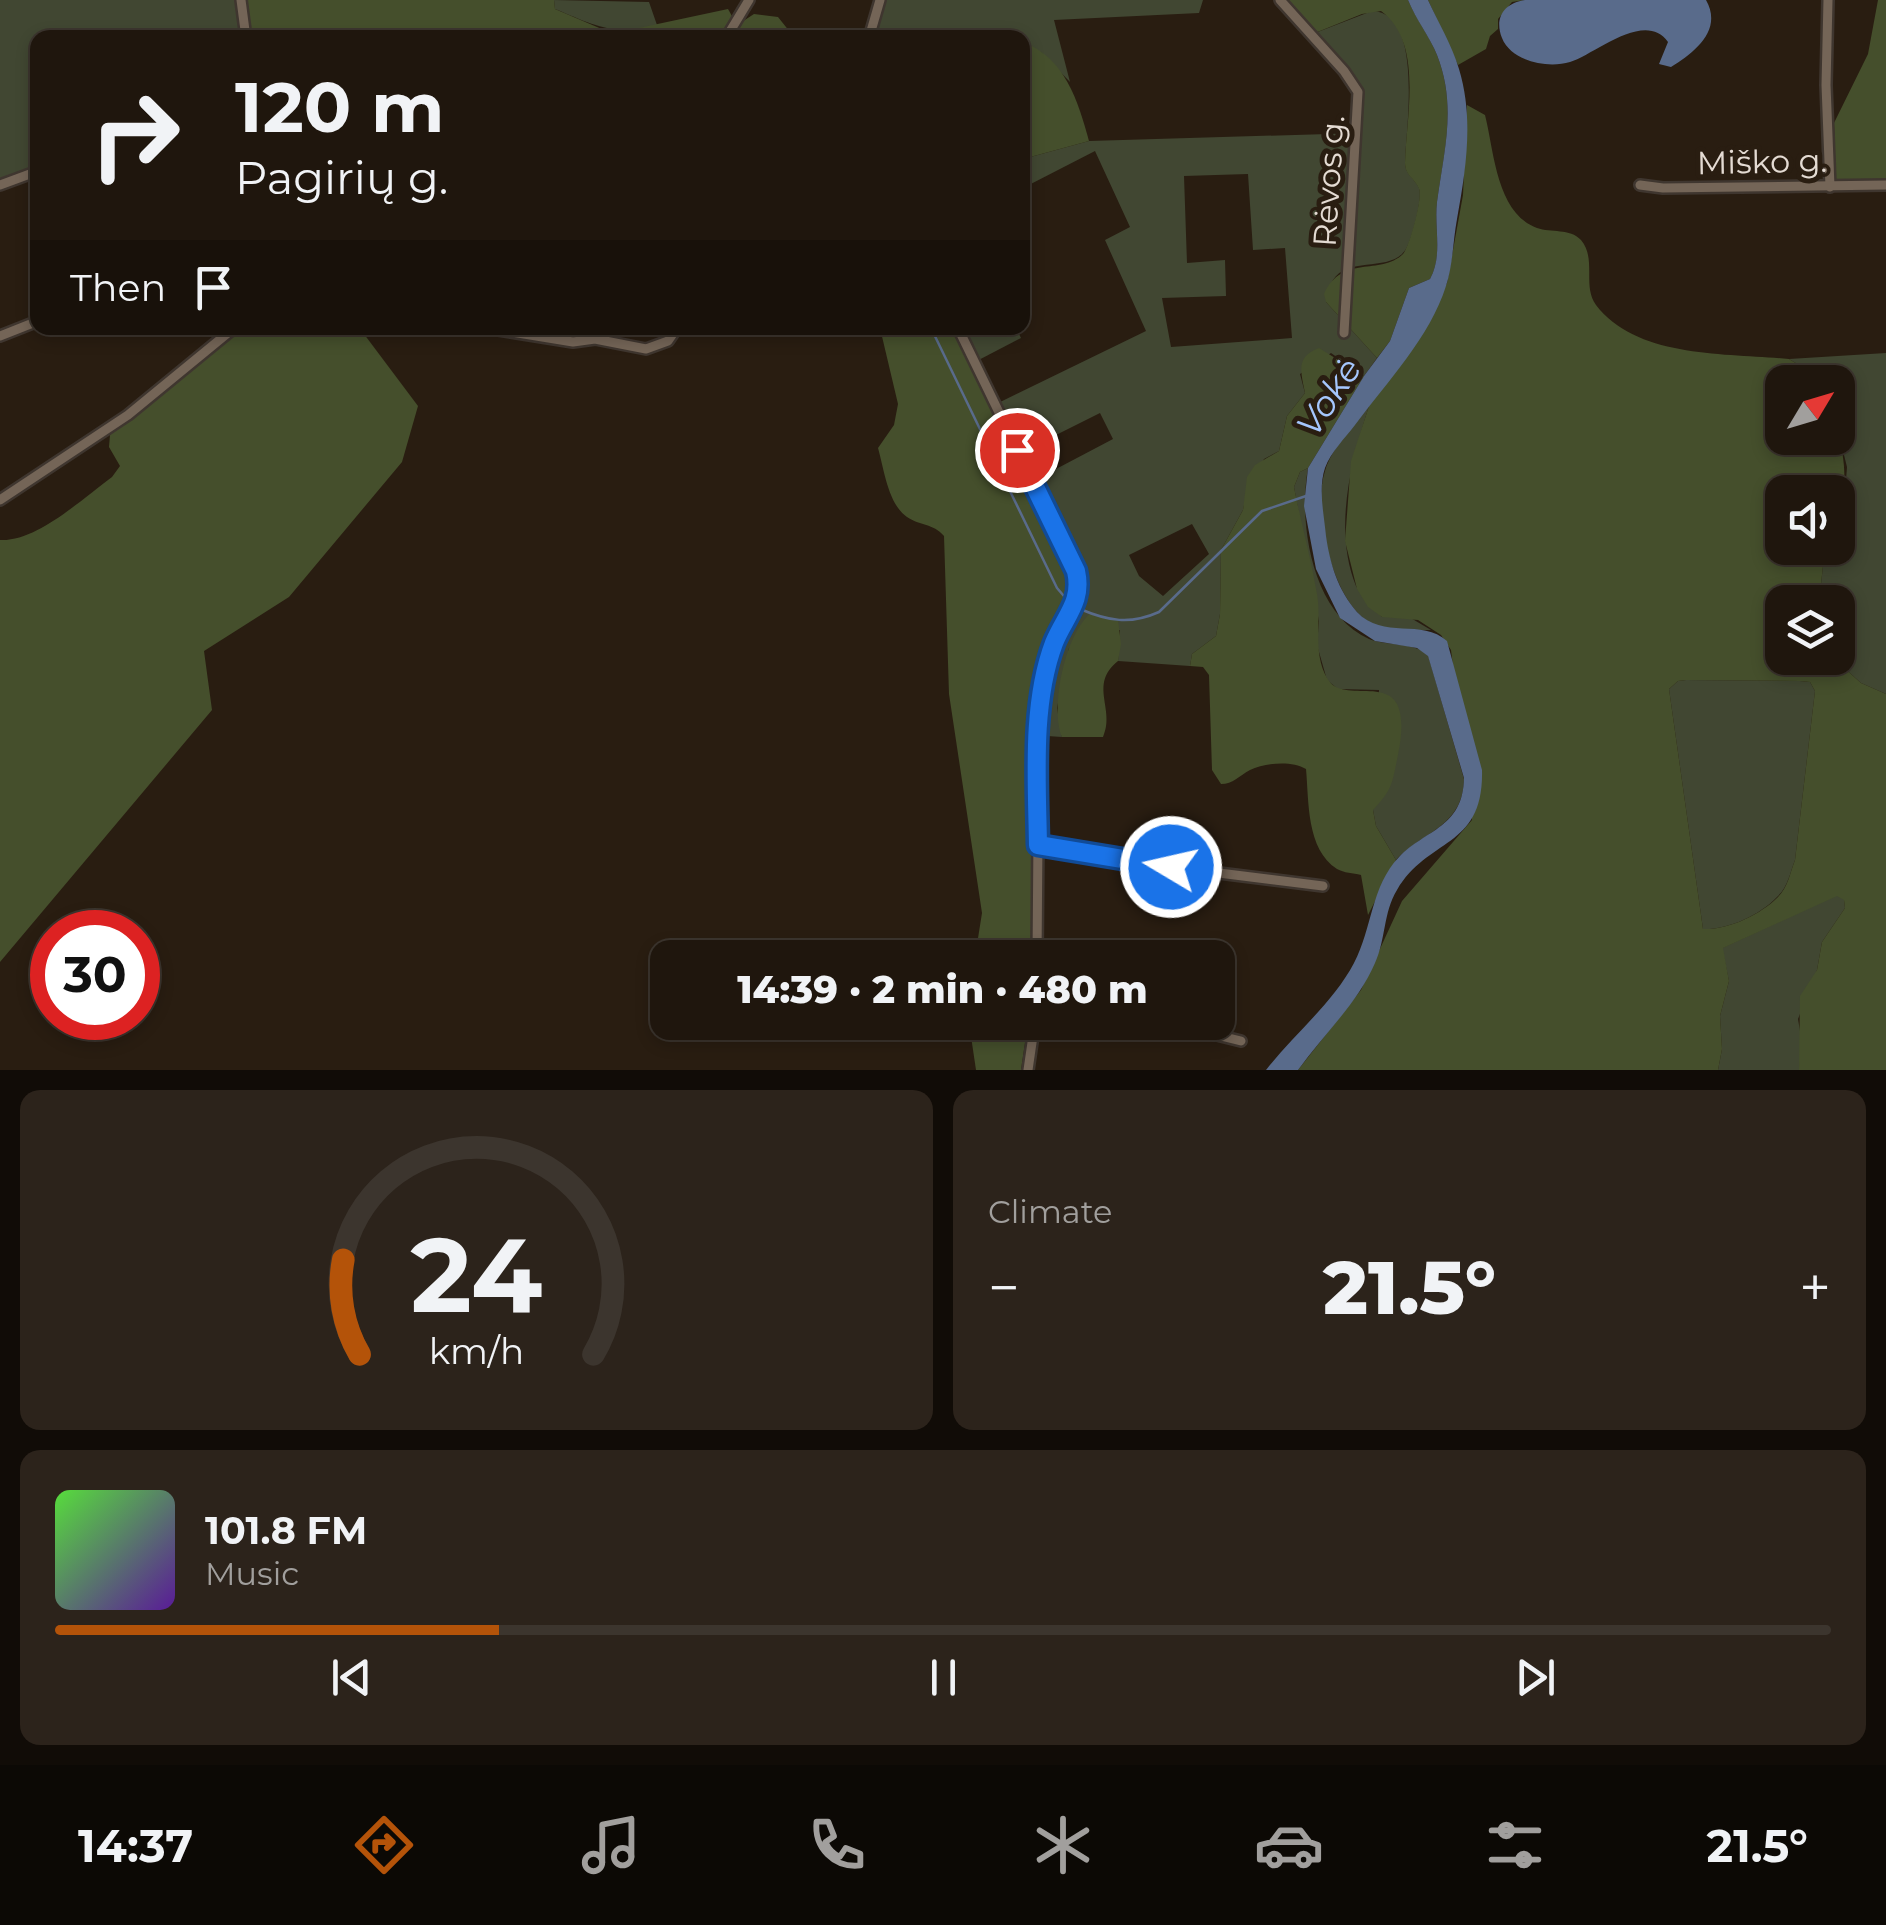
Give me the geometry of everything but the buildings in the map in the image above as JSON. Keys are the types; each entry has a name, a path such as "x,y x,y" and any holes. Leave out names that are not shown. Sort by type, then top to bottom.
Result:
{"street":[{"path":"241,0 245,30"},
{"path":"731,30 749,0"},
{"path":"871,30 880,0"},
{"name":"Rėvos g.","path":"1280,0 1358,92 1344,333"},
{"path":"1828,0 1830,187"},
{"path":"0,185 30,174"},
{"name":"Miško g.","path":"1640,184 1663,188 1886,185"},
{"path":"0,336 30,325"},
{"path":"0,500 128,415 225,335"},
{"path":"530,335 646,349 668,342 673,335"},
{"path":"961,335 1079,584 1078,596 1054,644 1039,716 1037,940"},
{"path":"1038,845 1167,867 1323,886"},
{"path":"1235,1039 1241,1040"},
{"path":"1028,1070 1032,1040"}],"green space":[{"path":"0,0 239,0 243,30 30,30 30,171 0,182"},
{"path":"245,0 554,0 555,9 604,30 249,30"},
{"path":"554,0 649,2 657,25 628,30 604,28 555,9"},
{"path":"886,0 1203,0 1199,13 1054,20 1070,82 1030,46 1030,30 877,30"},
{"path":"1284,0 1408,0 1443,74 1448,110 1434,270 1430,279 1409,288 1390,341 1377,358 1326,302 1324,294 1341,274 1383,264 1403,254 1412,233 1420,194 1405,167 1410,81 1403,41 1381,11 1362,14 1315,33"},
{"path":"1428,0 1525,0 1512,2 1498,19 1498,29 1490,36 1486,49 1458,65"},
{"path":"1878,0 1886,0 1886,180 1836,184 1834,123 1868,54"},
{"path":"728,9 737,25 754,14 778,17 788,30 629,30"},
{"path":"1372,11 1388,16 1399,30 1406,51 1409,100 1405,166 1420,193 1418,208 1412,235 1401,255 1340,273 1332,282 1326,302 1377,358 1364,376 1331,353 1300,374 1305,393 1287,416 1279,451 1264,459 1221,550 1216,636 1192,654 1190,666 1118,661 1120,630 1069,648 1057,708 1062,737 1032,735 1043,656 1067,590 1066,566 990,407 1146,331 1105,240 1130,227 1095,151 1030,184 1030,157 1089,141 1361,133 1361,98 1347,67 1315,33","holes":["1248,174 1253,250 1285,248 1292,338 1171,347 1162,298 1226,296 1225,260 1187,263 1184,176","1100,413 1113,439 1037,479 1024,451","1192,524 1209,554 1163,596 1139,576 1129,555"]},
{"path":"1030,46 1049,59 1068,82 1089,141 1030,157"},
{"path":"1467,105 1485,115 1499,179 1513,209 1537,228 1566,232 1581,240 1588,256 1592,298 1614,323 1635,335 1685,350 1789,359 1799,365 1765,365 1765,455 1842,455 1844,475 1765,475 1765,565 1823,565 1821,585 1765,585 1765,675 1852,675 1886,694 1886,1070 1799,1070 1800,996 1817,970 1822,942 1845,908 1844,900 1837,896 1723,948 1729,981 1720,1016 1722,1049 1718,1070 1298,1070 1361,990 1402,901 1472,820 1451,650 1441,635 1418,620 1382,617 1368,607 1357,589 1345,541 1351,461 1369,406 1427,326 1447,283 1463,195","holes":["1686,680 1810,682 1815,691 1795,860 1788,880 1778,897 1753,915 1723,927 1703,929 1669,689"]},
{"path":"231,335 365,335 418,406 402,462 289,597 204,651 212,710 44,910 30,910 30,926 0,962 0,540 14,539 44,526 112,477 120,466 109,447 110,435"},
{"path":"882,335 962,335 962,347 1065,566 1064,604 1046,647 1035,697 1030,771 1031,940 978,940 982,913 949,694 944,536 907,517 895,504 878,448 894,425 898,404"},
{"path":"962,335 1021,338 971,364 962,347"},
{"path":"1319,348 1364,376 1294,487 1317,594 1322,668 1336,687 1389,696 1398,706 1401,724 1391,785 1373,810 1376,826 1396,860 1368,915 1361,875 1337,869 1314,837 1306,769 1293,764 1270,764 1221,784 1212,770 1209,675 1203,667 1190,666 1192,654 1216,636 1221,550 1243,510 1247,477 1255,465 1279,451 1287,416 1305,393 1303,361"},
{"path":"1886,353 1886,694 1852,675 1855,585 1821,585 1823,565 1855,565 1855,475 1846,475 1844,455 1855,455 1855,365 1799,365 1789,359"},
{"path":"1369,406 1347,496 1349,564 1358,590 1382,617 1409,617 1431,630 1392,629 1369,622 1345,595 1328,553 1321,508 1325,471 1338,445"},
{"path":"1308,468 1308,540 1322,588 1350,627 1369,639 1415,648 1428,655 1464,779 1457,808 1449,818 1396,860 1376,826 1373,810 1379,690 1338,689 1327,680 1317,645 1319,621 1294,487 1300,472"},
{"path":"1091,613 1118,620 1118,661 1109,670 1103,688 1106,727 1103,737 1062,737 1058,708 1062,672 1074,637"},
{"path":"1686,680 1800,681 1810,682 1815,691 1795,860 1788,880 1781,893 1762,910 1713,929 1703,929 1669,689"},
{"path":"1837,895 1844,899 1845,908 1822,942 1817,970 1798,1019 1802,1043 1799,1070 1718,1070 1722,1049 1720,1016 1729,981 1722,948"},
{"path":"972,1040 1025,1040 1021,1070 976,1070"}],"water":[{"path":"1408,0 1428,0 1453,51 1464,87 1467,144 1450,270 1439,305 1419,341 1328,462 1322,502 1333,567 1357,612 1379,625 1426,631 1447,641 1482,770 1480,796 1464,829 1424,860 1397,890 1375,963 1340,1018 1298,1070 1266,1070 1345,978 1360,950 1377,894 1390,868 1450,818 1462,795 1464,778 1428,656 1417,648 1375,641 1340,618 1316,569 1304,506 1308,468 1390,341 1409,288 1430,279 1434,270 1448,110 1437,55"},
{"path":"1525,0 1706,0 1711,21 1704,39 1671,67 1659,64 1668,42 1658,33 1646,30 1619,37 1570,62 1541,64 1513,52 1500,31 1500,18 1506,8"}],"waterway":[{"path":"934,335 1057,588 1069,602"},
{"path":"1080,609 1119,620 1159,612 1262,511 1306,496"}],"route":[{"path":"1017,450 1079,584 1073,608 1054,644 1039,716 1038,845 1171,867"}],"water label":[{"name":"Vokė","path":"1329,397"}]}
